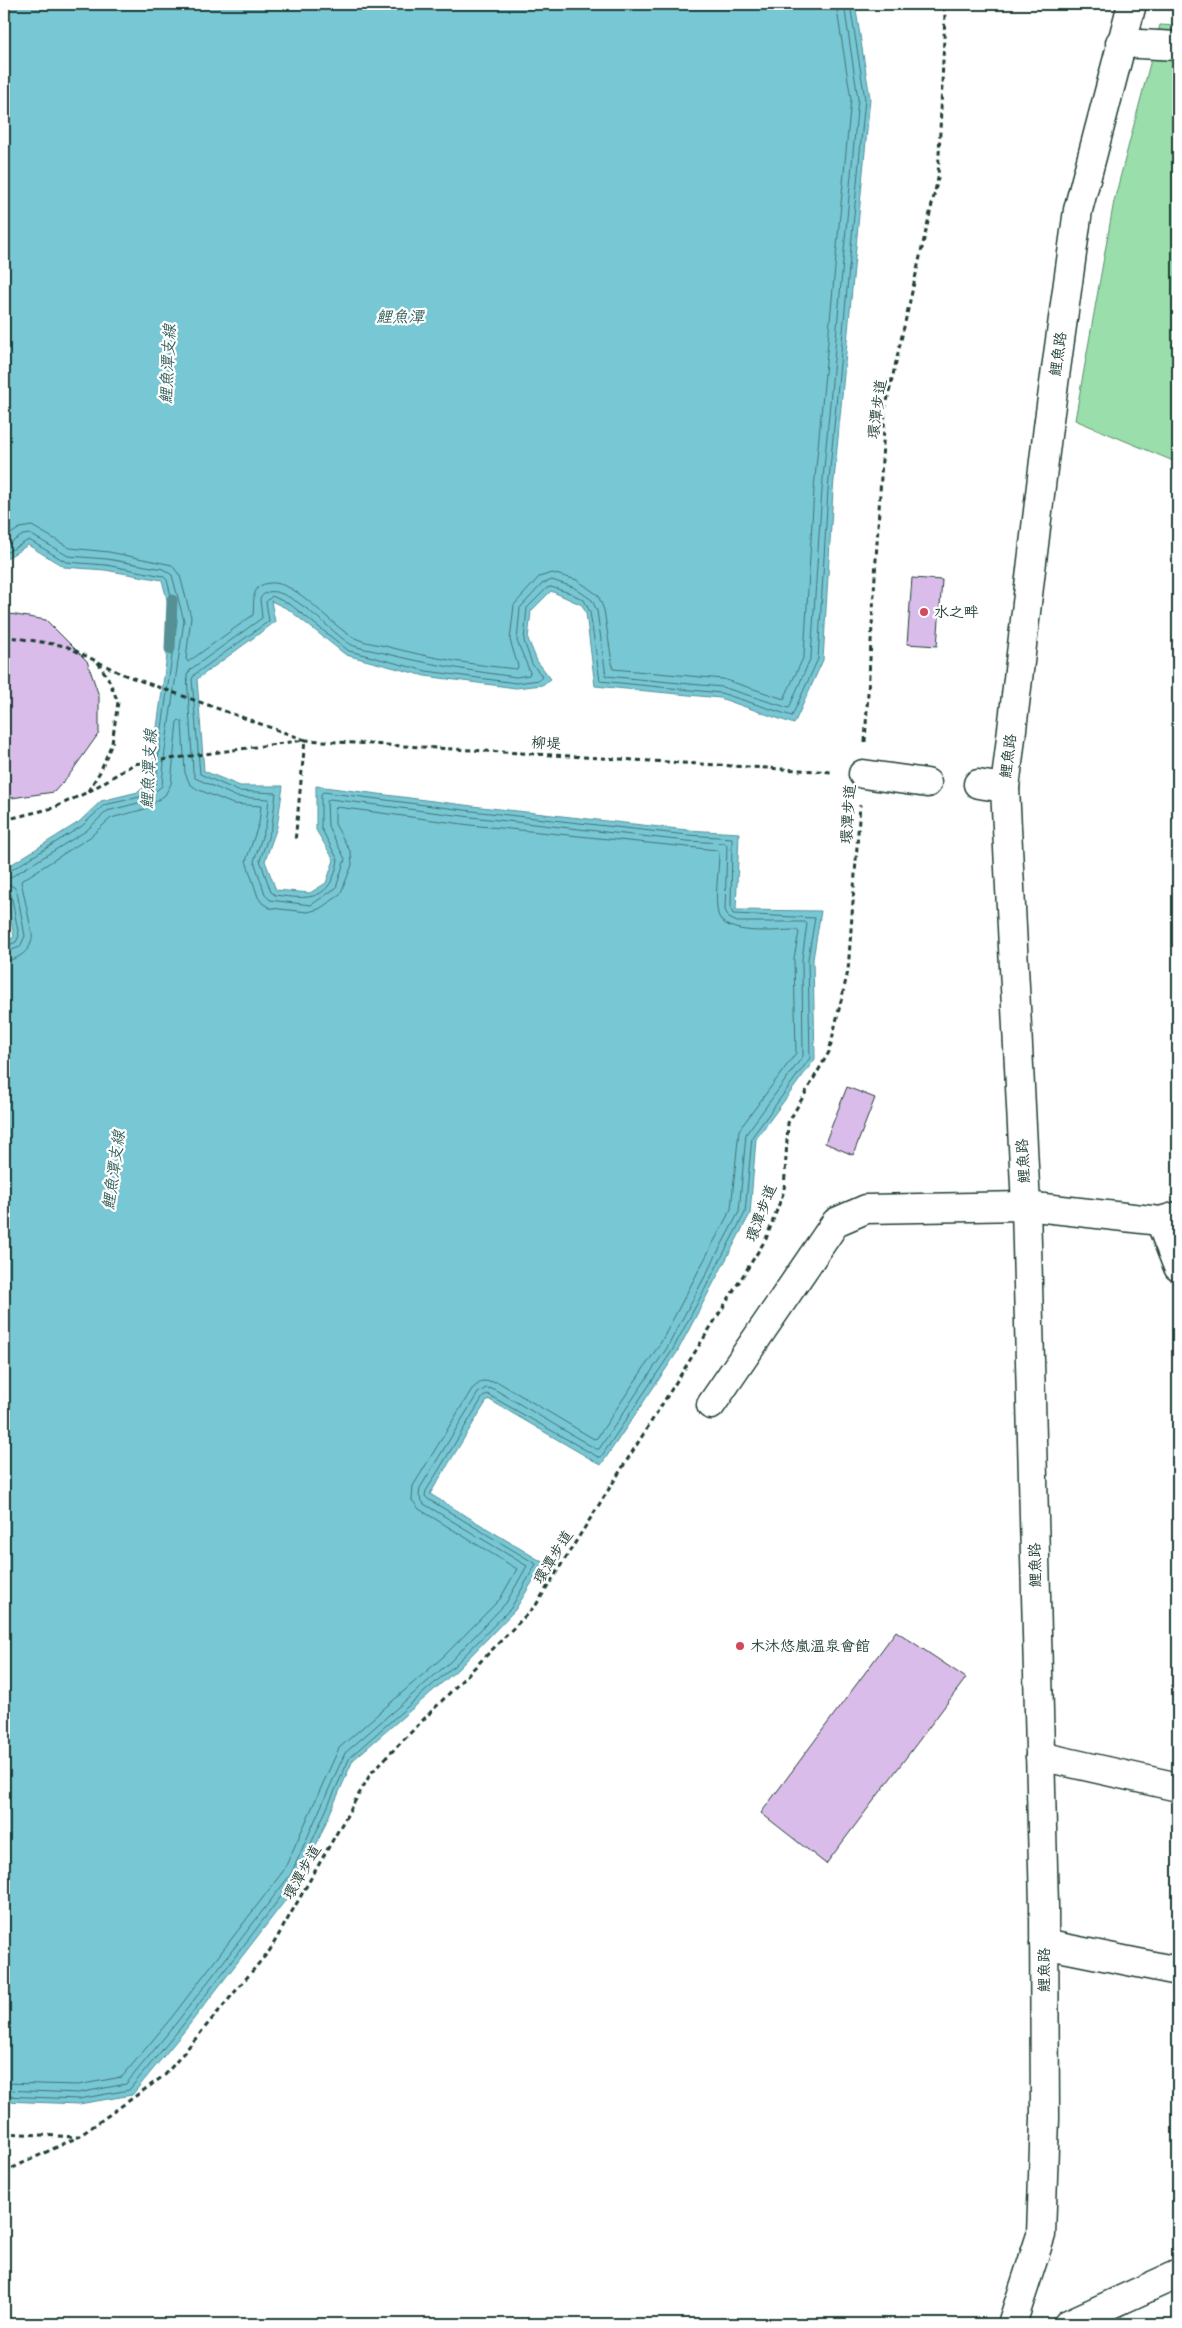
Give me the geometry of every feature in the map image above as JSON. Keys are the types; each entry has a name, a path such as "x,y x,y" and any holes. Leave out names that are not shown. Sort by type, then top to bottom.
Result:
{"street":[{"name":"鯉魚路","path":"1020,2323 1041,2235 1044,2118 1044,1944 1026,1206 1005,788 1047,437 1078,210 1120,43 1132,4"},
{"path":"1120,43 1178,46"},
{"path":"863,774 927,783"},
{"path":"978,784 1005,788"},
{"path":"711,1404 836,1222 866,1209 1026,1206 1169,1219 1178,1267"},
{"path":"1040,1756 1178,1787"},
{"path":"1044,1944 1178,1971"},
{"path":"1068,2324 1178,2274"}],"path":[{"name":"環潭步道","path":"4,2172 78,2137 165,2075 270,1950 371,1773 536,1605 766,1239 784,1191 788,1123 829,1052 848,971 863,774 885,410 938,178 945,14 943,4"},
{"path":"4,636 66,646 122,674 305,740 295,842"},
{"path":"4,820 53,808 88,792 100,772 112,743 118,702 108,678 97,660"},
{"name":"柳堤","path":"88,792 134,764 228,749 305,740 863,774"},
{"path":"4,2133 78,2137"}],"green space":[{"path":"1160,25 1178,26 1178,463 1075,420 1114,201"}],"water":[{"name":"鯉魚潭","path":"4,4 855,4 870,98 833,491 823,660 794,724 720,698 595,686 586,613 582,605 551,591 531,611 528,639 537,661 551,679 542,685 516,688 425,676 346,655 288,609 271,601 275,622 197,679 204,771 240,786 283,786 277,827 265,861 276,890 310,893 326,883 334,860 316,830 316,786 687,830 739,833 736,910 821,911 813,959 815,1059 756,1139 750,1214 676,1354 601,1465 488,1399 430,1494 544,1563 515,1610 457,1670 353,1760 301,1880 186,2029 132,2095 79,2104 4,2101 4,943 14,937 4,881 4,869 79,822 101,801 138,792 152,781 154,749 172,619 162,580 105,570 64,567 28,545 4,560"}],"building":[{"name":"水之畔","path":"912,578 942,580 937,646 907,644"},
{"path":"4,613 46,620 87,661 99,696 99,733 70,774 54,792 4,799"},
{"path":"847,1087 875,1098 853,1155 825,1143"},
{"path":"896,1631 966,1678 826,1864 761,1813"}],"waterway":[{"name":"鯉魚潭支線","path":"170,649 172,600"}],"place":[{"name":"水之畔","path":"924,612"},
{"name":"木沐悠嵐溫泉會館","path":"740,1646"}]}
